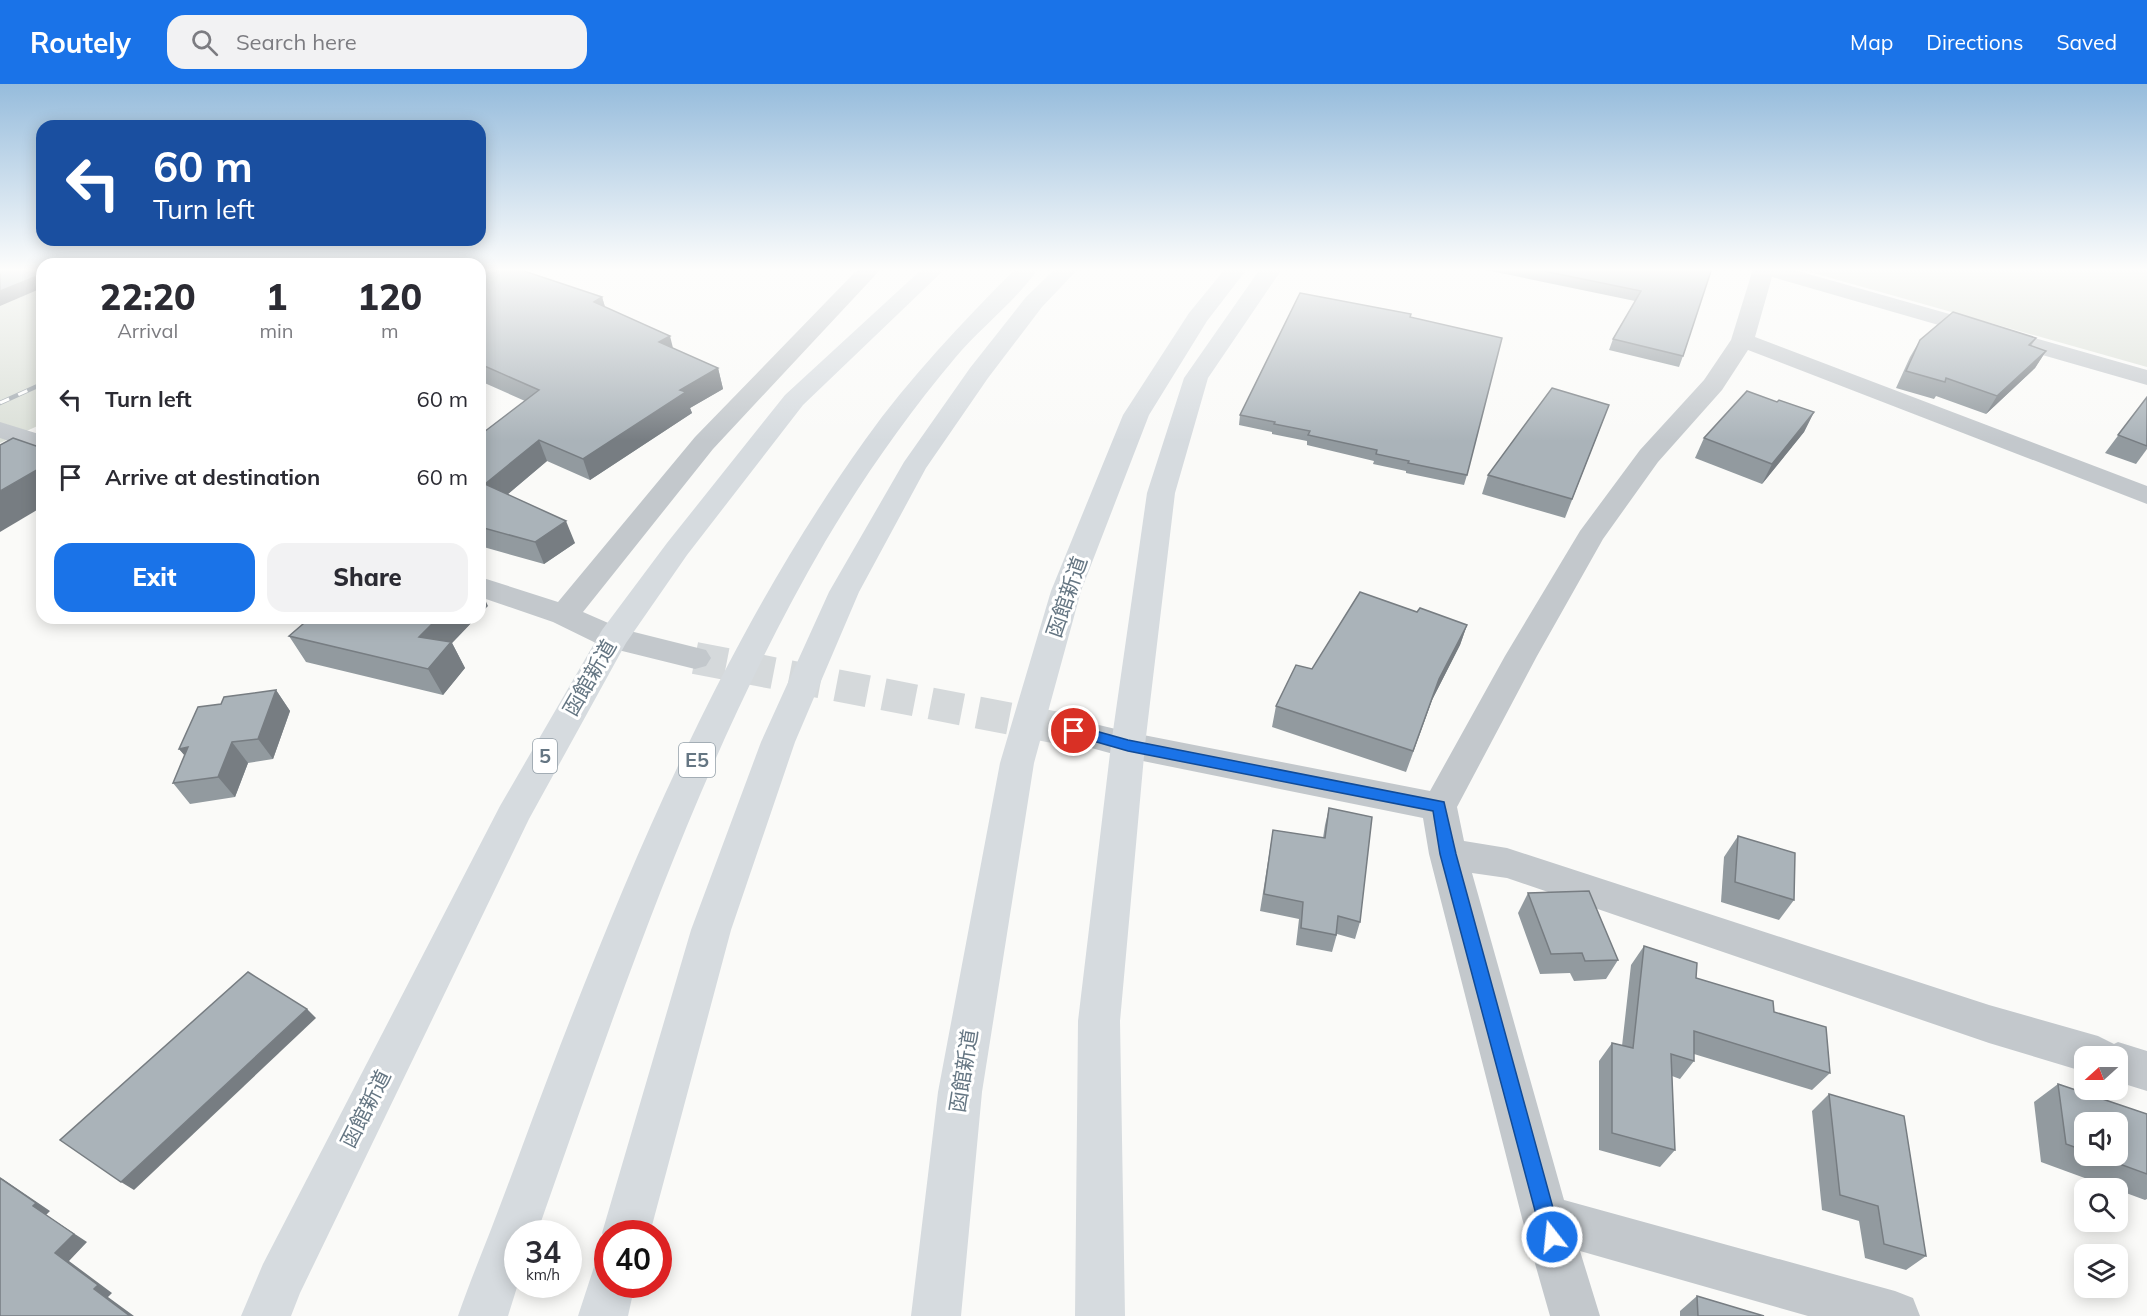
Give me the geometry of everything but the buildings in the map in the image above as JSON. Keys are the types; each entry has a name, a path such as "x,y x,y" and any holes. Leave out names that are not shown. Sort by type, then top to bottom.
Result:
{"highway":[{"name":"函館新道","path":"266,1316 280,1281 507,826 613,638 677,549 794,400 873,326"},
{"name":"E5","path":"483,1316 626,925 709,733 786,584 859,466 932,367 970,326"},
{"path":"630,1220 711,930 778,742 844,592 920,459 1015,326"},
{"name":"函館新道","path":"936,1316 960,1092 1015,775 1066,591 1136,415 1192,326"},
{"path":"1100,1316 1099,1021 1128,746 1161,493 1196,378 1231,326"},
{"path":"603,1316 608,1298"}],"street":[{"path":"564,615 704,443 815,326"},
{"path":"1575,1316 1546,1218 1448,854 1439,807 1590,537 1649,456 1713,385 1743,340 1747,326"},
{"path":"1968,326 2147,378"},
{"path":"1743,340 2147,496"},
{"path":"0,430 36,442"},
{"path":"486,589 564,615 613,638 695,658"},
{"path":"1074,731 1128,746 1439,807"},
{"path":"1448,854 1507,863 1989,1024 2074,1049"},
{"path":"2128,1065 2147,1071"},
{"path":"1546,1218 1895,1316"}],"shaded area":[{"path":"0,326 36,326 36,427 0,443"},
{"path":"2003,326 2147,326 2147,367"}],"tunnel":[{"path":"695,658 1074,731"}],"railway":[{"path":"0,403 36,387"}],"route":[{"path":"1074,731 1128,746 1439,807 1448,854 1552,1237"}]}
